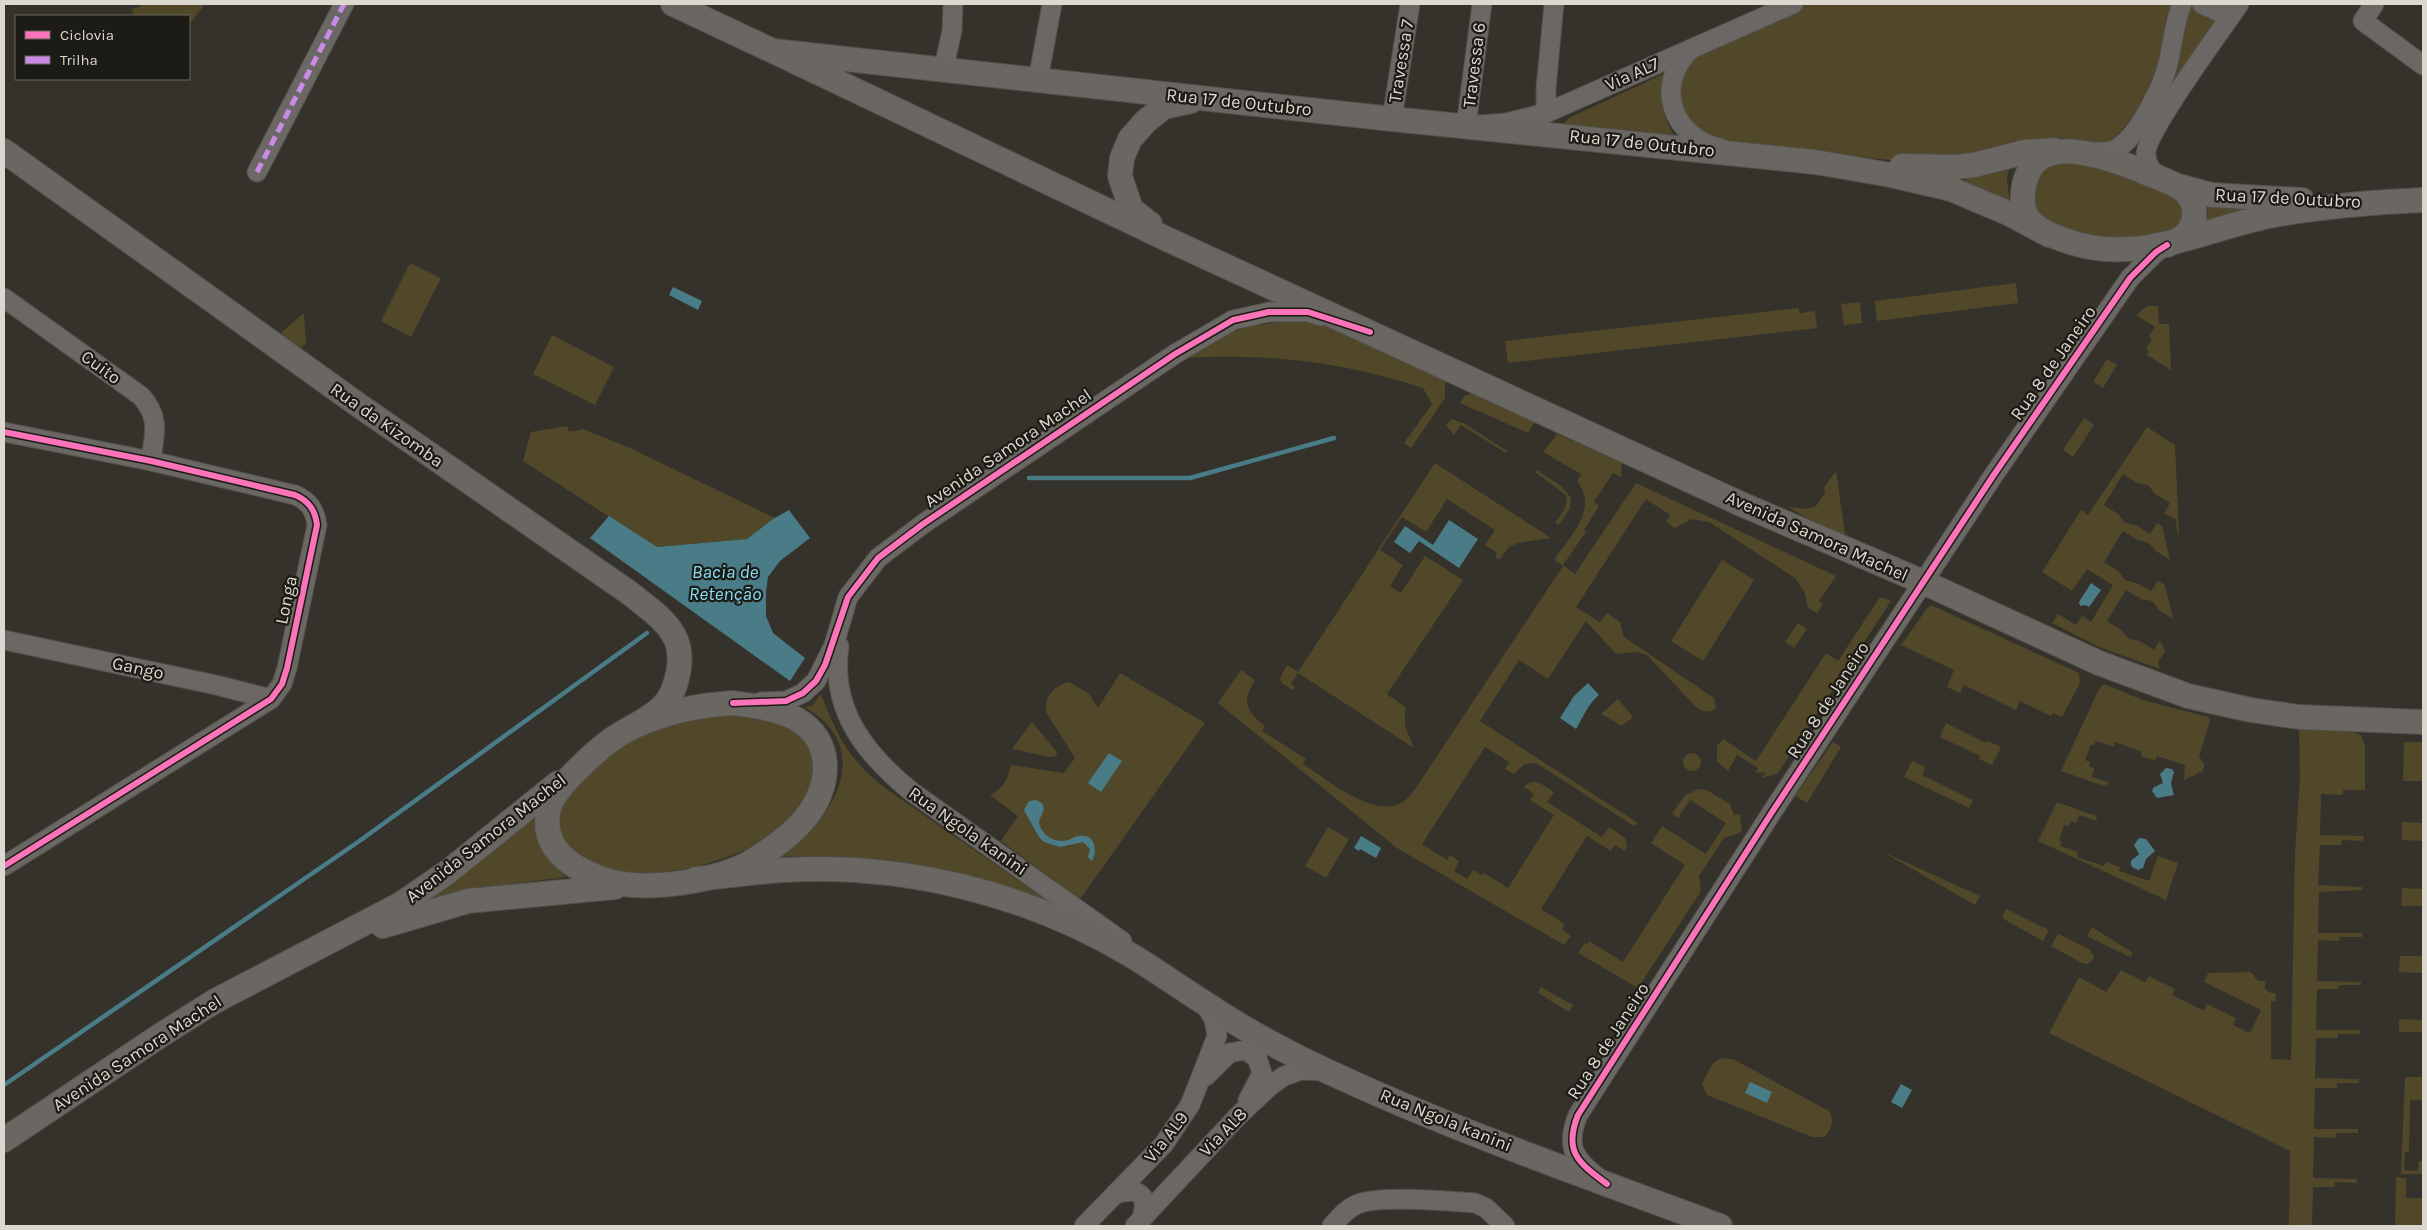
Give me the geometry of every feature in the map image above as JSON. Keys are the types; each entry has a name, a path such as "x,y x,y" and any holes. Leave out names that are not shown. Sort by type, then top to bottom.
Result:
{"main road":[{"name":"Rua 17 de Outubro","path":"673,4 774,51 1392,119 1738,152 1815,162 1891,175 1951,189 2010,214 2049,235 2077,244 2106,250 2167,245 2266,216 2379,202 2423,200"},
{"name":"Avenida Samora Machel","path":"774,51 1169,240 1741,504 1922,582 2099,664 2188,696 2251,710 2299,717 2423,722"},
{"path":"1169,240 1131,209 1120,176 1122,158 1130,139 1146,121 1164,107 1207,98"},
{"name":"Rua 17 de Outubro","path":"1815,162 1937,168 1974,165 2025,152 2058,149 2080,151"},
{"name":"Rua da Kizomba","path":"4,151 388,426 631,594 657,615 676,640 679,659 676,682 670,697 660,708 631,728"},
{"path":"2049,235 2037,228 2027,218 2022,192 2025,178 2032,166 2040,158 2055,152 2080,151 2115,160 2168,182 2183,190 2190,197 2194,206 2195,216 2186,234 2167,245"},
{"name":"Rua 17 de Outubro","path":"2168,182 2212,195 2379,202"},
{"path":"639,886 592,876 571,865 553,846 547,822 551,804 569,778 590,756 613,738 631,728 675,710 706,704 733,703 767,708 789,715 807,727 822,744 825,763 822,788 810,812 787,836 748,864 696,879"},
{"name":"Avenida Samora Machel","path":"4,1140 161,1034 215,1002 401,904 449,871 590,756"},
{"name":"Rua Ngola kanini","path":"696,879 784,870 875,872 946,883 1000,897 1045,913 1128,953 1248,1030 1328,1072 1439,1119 1720,1226"},
{"name":"Avenida Samora Machel","path":"273,973 394,921 443,907 503,896 639,886 696,879"}],"street":[{"path":"257,172 344,4"},
{"path":"944,71 952,31 953,4"},
{"path":"1038,80 1052,4"},
{"name":"Travessa 7","path":"1392,119 1410,4"},
{"name":"Travessa 6","path":"1466,126 1482,4"},
{"path":"1546,113 1546,88 1554,4"},
{"name":"Via AL7","path":"1466,126 1506,123 1546,113 1694,46 1793,4"},
{"path":"2080,151 2114,150 2121,146 2135,130 2164,76 2182,4"},
{"path":"2202,4 2217,11 2239,4"},
{"path":"2168,182 2155,174 2148,166 2145,154 2150,140 2185,83 2239,4"},
{"path":"2374,4 2363,21 2423,65"},
{"path":"1694,46 1681,60 1672,81 1670,95 1673,110 1682,125 1702,142 1738,152"},
{"name":"Rua 8 de Janeiro","path":"1607,1184 1583,1165 1571,1147 1573,1128 1578,1115 1922,582 1993,476 2130,278 2152,256 2167,245"},
{"name":"Cuito","path":"4,298 141,396 152,408 155,422 151,461"},
{"name":"Avenida Samora Machel","path":"733,703 786,701 803,693 816,681 825,665 848,597 878,558 923,524 1175,354 1233,320 1269,312 1308,312 1370,332"},
{"name":"Longa","path":"4,432 151,461 295,495 305,499 316,516 317,525 287,668 282,684 271,699 4,866"},
{"name":"Rua Ngola kanini","path":"842,618 838,655 838,682 843,705 854,729 869,751 889,774 1131,947 1194,996"},
{"name":"Gango","path":"4,640 216,685 271,699"},
{"name":"Via AL9","path":"1084,1226 1149,1160 1177,1127 1190,1105 1217,1036 1214,1019 1194,996"},
{"path":"1198,1084 1229,1053 1246,1050 1257,1058 1262,1073 1238,1116"},
{"name":"Via AL8","path":"1138,1223 1238,1116 1270,1086 1284,1076 1301,1070 1328,1072"},
{"path":"1115,1194 1130,1190 1139,1193 1144,1199 1146,1207 1138,1223"},
{"path":"1332,1226 1357,1204 1373,1200 1475,1203 1486,1208 1505,1226"}],"shaded area":[{"path":"141,4 205,4 190,24 190,15 134,15 132,9 142,6"},
{"path":"1804,4 2172,4 2166,19 2161,57 2151,84 2127,124 2109,144 2067,138 2051,138 1978,160 1907,162 1723,141 1705,136 1693,126 1678,101 1681,71 1703,48"},
{"path":"2187,4 2196,4 2222,17 2127,153 2171,85 2176,70"},
{"path":"1668,72 1663,108 1668,124 1679,142 1557,128 1571,117"},
{"path":"2065,159 2135,176 2185,204 2184,225 2166,235 2105,240 2059,228 2036,213 2030,187 2042,166"},
{"path":"2009,168 2007,181 2010,204 1967,184 1965,181 1966,177"},
{"path":"2206,202 2318,203 2205,223 2208,213"},
{"path":"410,263 441,278 411,337 381,321"},
{"path":"2016,283 2018,303 1877,321 1875,301"},
{"path":"1860,302 1862,323 1844,325 1841,304"},
{"path":"2147,306 2158,306 2159,324 2169,324 2171,370 2147,355 2149,351 2146,349 2152,339 2149,336 2155,327 2136,315"},
{"path":"1798,308 1800,313 1815,311 1817,328 1508,363 1505,341"},
{"path":"304,313 306,344 297,350 281,335"},
{"path":"1292,321 1333,326 1443,376 1445,398 1411,448 1404,443 1432,404 1423,388 1364,372 1305,361 1245,357 1184,358 1218,337 1250,326"},
{"path":"552,335 614,367 595,405 533,374"},
{"path":"2107,359 2117,365 2103,388 2093,382"},
{"path":"1472,393 1535,421 1528,433 1460,403 1465,396"},
{"path":"2084,418 2094,425 2073,457 2063,450"},
{"path":"1452,419 1465,424 1507,451 1506,453 1461,425 1454,435 1446,425"},
{"path":"567,426 569,432 583,429 630,448 775,518 747,539 656,547 523,461 531,432"},
{"path":"2147,427 2175,445 2179,533 2177,533 2176,519 2164,514 2170,503 2155,494 2148,485 2137,483 2123,474 2104,505 2118,514 2125,523 2136,525 2150,534 2157,523 2162,526 2170,560 2156,551 2149,543 2138,540 2123,531 2104,562 2118,571 2125,580 2136,583 2151,591 2158,581 2165,585 2173,619 2159,610 2152,601 2141,599 2126,590 2107,621 2121,630 2129,639 2140,641 2154,650 2160,640 2165,651 2158,662 2160,669 2099,647 2052,623 2058,614 2076,625 2082,616 2091,622 2113,585 2087,569 2072,591 2042,572 2081,510 2088,515"},
{"path":"1557,434 1622,462 1621,477 1613,473 1594,502 1599,506 1584,530 1586,532 1563,565 1575,574 1636,483 1836,576 1819,601 1823,604 1817,613 1808,608 1805,593 1795,578 1709,522 1692,519 1675,528 1666,522 1670,515 1646,499 1576,607 1600,622 1607,613 1620,622 1624,637 1714,698 1716,708 1705,712 1700,710 1647,655 1637,652 1616,654 1586,621 1548,679 1519,660 1480,721 1638,823 1634,826 1536,763 1525,764 1514,774 1505,769 1509,762 1485,747 1422,844 1447,860 1450,855 1459,861 1454,871 1467,879 1473,870 1482,875 1484,873 1508,888 1554,815 1530,800 1534,794 1524,787 1532,782 1543,785 1554,792 1547,802 1602,837 1609,827 1625,838 1627,846 1625,851 1615,845 1611,851 1587,836 1541,909 1565,924 1562,930 1571,936 1564,945 1397,848 1218,703 1241,670 1255,680 1247,700 1253,715 1265,726 1262,731 1306,759 1303,764 1351,795 1379,806 1391,806 1403,802 1416,788 1563,566 1554,560 1580,522 1585,502 1583,491 1577,481 1581,474 1543,452"},
{"path":"1435,463 1551,538 1518,543 1509,547 1499,560 1495,557 1497,553 1485,545 1495,530 1447,499 1426,532 1402,517 1380,550 1403,565 1390,586 1401,593 1425,556 1463,580 1387,694 1405,707 1405,726 1414,748 1298,673 1291,684 1295,687 1292,690 1282,683 1280,678 1287,665 1298,672"},
{"path":"1537,470 1562,487 1571,498 1570,508 1559,525 1555,523 1565,506 1566,495 1535,472"},
{"path":"1836,471 1846,541 1788,507 1806,509 1816,506 1825,493 1824,487"},
{"path":"1722,560 1754,580 1703,661 1671,641"},
{"path":"1880,597 1891,601 1778,773 1762,778 1766,772 1755,773 1758,768 1737,755 1728,771 1717,761 1717,746 1723,739 1756,761 1826,653 1838,661"},
{"path":"1931,605 2079,673 2080,683 2062,717 2053,713 2051,716 2020,701 2016,710 1964,685 1960,693 1947,687 1954,670 1901,645"},
{"path":"1798,623 1807,629 1794,648 1785,642"},
{"path":"1120,673 1205,723 1080,899 1001,841 1018,816 990,795 1004,783 1011,765 1064,773 1075,758 1046,712 1049,696 1055,689 1070,682 1089,694 1098,708"},
{"path":"2104,684 2143,700 2208,717 2210,721 2199,756 2204,764 2203,771 2184,780 2185,765 2157,756 2155,761 2141,756 2142,752 2115,742 2114,747 2096,741 2094,745 2091,745 2085,760 2090,762 2089,767 2094,768 2092,777 2110,783 2104,786 2061,771 2099,689"},
{"path":"821,694 839,735 853,757 872,777 1045,899 978,878 912,864 879,859 845,857 775,857 791,847 810,831 836,795 841,778 843,762 840,747 833,732 821,719 804,707 812,706"},
{"path":"1618,699 1633,717 1622,726 1601,714"},
{"path":"729,713 772,717 811,743 816,779 792,815 773,833 754,845 705,864 678,870 650,873 623,872 599,866 579,856 562,841 557,831 556,807 601,754 684,717"},
{"path":"1032,722 1057,752 1056,756 1049,757 1012,749"},
{"path":"1946,723 1986,743 1988,741 2001,747 1992,765 1979,759 1980,756 1940,737"},
{"path":"2299,729 2350,731 2361,735 2365,745 2365,790 2343,790 2343,795 2321,794 2320,835 2364,836 2363,841 2342,840 2341,845 2320,845 2318,885 2362,887 2362,890 2319,892 2318,933 2362,933 2362,937 2340,937 2339,941 2318,940 2317,981 2361,982 2361,985 2339,985 2338,989 2317,989 2316,1030 2360,1030 2360,1034 2338,1034 2338,1038 2316,1038 2315,1078 2359,1079 2359,1083 2337,1083 2337,1088 2315,1088 2314,1129 2358,1129 2358,1133 2336,1133 2335,1138 2314,1137 2313,1178 2357,1179 2357,1183 2335,1182 2334,1187 2313,1187 2312,1226 2289,1226 2290,1151 2049,1033 2079,977 2106,992 2121,970 2145,982 2149,976 2175,989 2172,995 2204,1011 2207,1004 2236,1018 2233,1025 2250,1033 2261,1010 2204,982 2208,973 2251,972 2258,981 2265,981 2265,989 2271,993 2276,993 2275,1001 2271,1002 2271,1059 2291,1060 2295,853 2300,777"},
{"path":"1833,742 1841,747 1807,803 1795,796"},
{"path":"2404,742 2423,742 2423,781 2403,781"},
{"path":"1692,753 1698,756 1701,762 1698,768 1692,771 1686,768 1683,762 1686,756"},
{"path":"1912,761 1925,767 1922,775 1973,800 1969,808 1904,777"},
{"path":"1699,789 1707,790 1730,804 1734,815 1740,814 1742,832 1724,838 1699,876 1701,891 1638,988 1578,953 1585,943 1587,944 1589,941 1623,962 1685,865 1651,843 1662,826 1706,854 1726,823 1690,800 1678,818 1672,814 1685,795"},
{"path":"2057,802 2096,816 2097,821 2079,815 2076,823 2071,821 2069,826 2064,825 2059,840 2062,842 2060,846 2078,852 2077,857 2104,866 2106,862 2120,867 2119,871 2149,881 2158,856 2178,863 2166,900 2038,841"},
{"path":"533,813 536,833 542,849 552,863 567,877 490,889 415,908"},
{"path":"2402,822 2423,823 2423,841 2402,840"},
{"path":"1328,827 1349,839 1326,878 1305,866"},
{"path":"1881,851 1980,896 1975,905"},
{"path":"2402,888 2423,889 2423,906 2401,906"},
{"path":"2006,909 2049,930 2043,941 2002,918"},
{"path":"2092,927 2133,953 2130,957 2087,936"},
{"path":"2058,934 2089,949 2094,956 2092,961 2088,964 2082,963 2051,946"},
{"path":"2400,956 2423,956 2423,973 2399,972"},
{"path":"1541,987 1573,1005 1569,1012 1538,993"},
{"path":"2399,1019 2423,1020 2423,1032 2399,1032"},
{"path":"1724,1058 1733,1059 1829,1111 1832,1121 1829,1131 1824,1137 1812,1137 1707,1095 1702,1084 1713,1064"},
{"path":"2405,1077 2423,1077 2423,1100 2410,1100 2409,1152 2405,1152 2404,1170 2418,1171 2419,1161 2423,1161 2423,1174 2401,1174"},
{"path":"2396,1177 2406,1178 2406,1198 2423,1198 2423,1226 2395,1226"}],"water":[{"path":"673,287 702,301 698,310 669,295"},
{"name":"Bacia de Retenção","path":"789,510 810,538 780,561 768,577 766,616 773,633 805,658 790,681 590,538 609,516 657,547 747,539 773,519"},
{"path":"1449,520 1478,539 1459,568 1419,541 1410,553 1394,542 1405,526 1433,545"},
{"path":"2091,583 2101,590 2089,607 2086,605 2080,606 2079,602"},
{"path":"1588,683 1599,695 1589,707 1576,729 1560,718 1574,696"},
{"path":"1109,753 1122,761 1101,792 1088,783"},
{"path":"2166,768 2172,769 2174,772 2171,783 2174,795 2157,798 2152,791 2154,787 2163,783 2160,774"},
{"path":"1036,800 1042,803 1044,809 1039,821 1045,834 1058,841 1078,836 1089,837 1095,848 1092,861 1088,857 1090,849 1083,842 1060,847 1044,842 1039,837 1024,810 1029,801"},
{"path":"1361,836 1381,848 1376,858 1360,849 1359,851 1354,848"},
{"path":"2139,838 2146,839 2155,851 2146,859 2143,868 2138,870 2132,867 2131,862 2139,854 2134,845"},
{"path":"1750,1082 1772,1092 1767,1103 1745,1093"},
{"path":"1901,1084 1912,1090 1902,1108 1891,1102"}],"waterway":[{"path":"1029,478 1190,478 1334,438"},
{"path":"4,1085 358,842 647,633"}],"marked path":[{"path":"257,172 344,4"}],"cycle path":[{"path":"1607,1184 1589,1170 1576,1156 1572,1138 1578,1115 1774,809 1993,476 2130,278 2156,252 2167,245"},
{"path":"733,703 786,701 803,693 816,681 825,665 848,597 878,558 923,524 1175,354 1233,320 1269,312 1308,312 1370,332"},
{"path":"4,432 151,461 295,495 304,500 310,507 315,515 317,525 287,668 282,684 271,699 4,866"}]}
